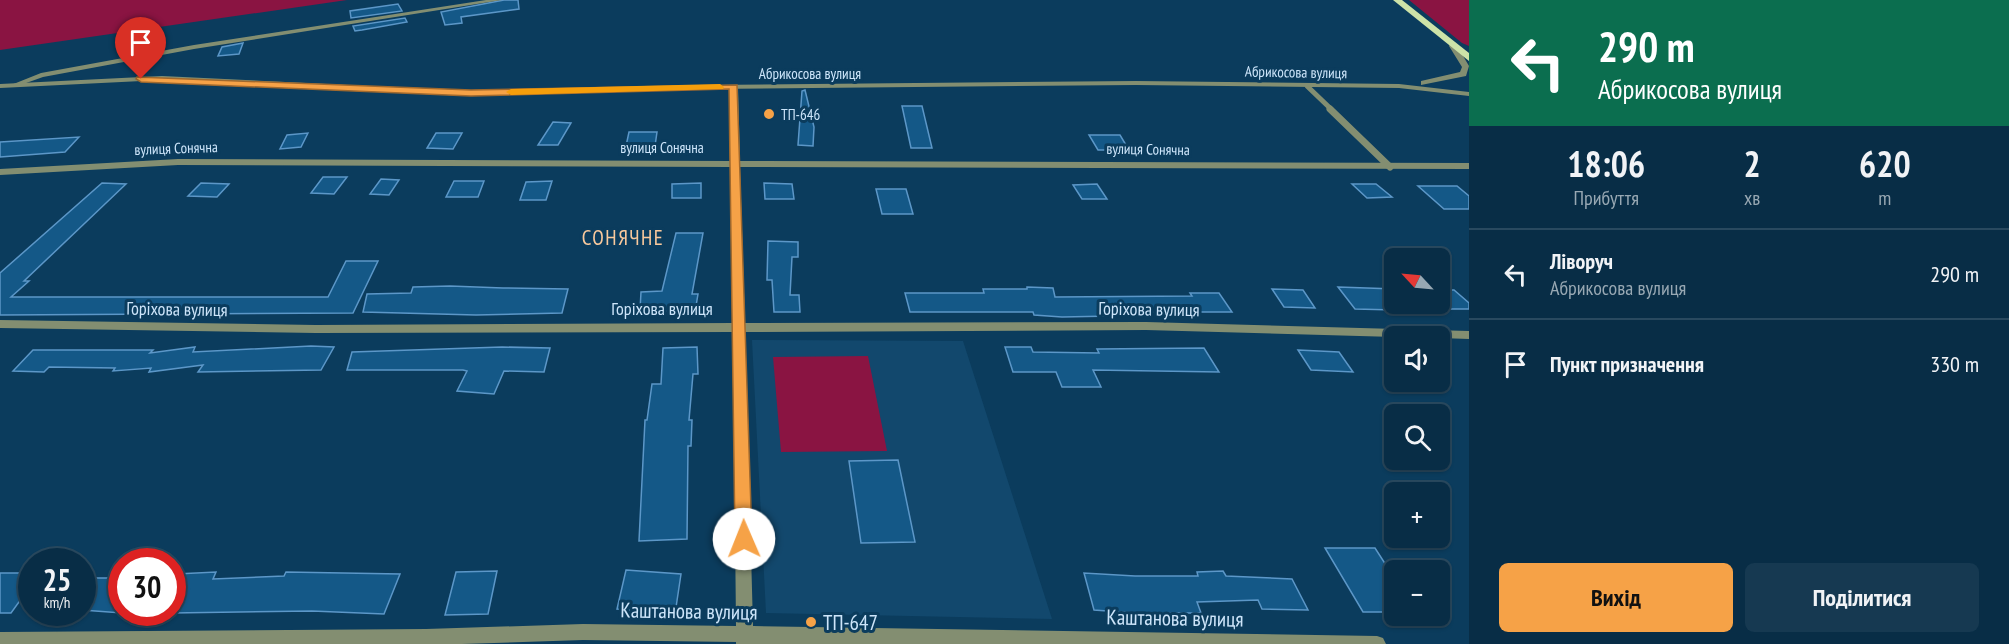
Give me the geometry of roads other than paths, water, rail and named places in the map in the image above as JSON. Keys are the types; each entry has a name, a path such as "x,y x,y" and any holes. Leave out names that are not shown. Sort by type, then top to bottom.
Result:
{"main road":[{"path":"1397,0 1453,46 1469,56"}],"street":[{"path":"7,85 41,75 194,47 499,0"},
{"path":"1453,46 1464,61 1466,72 1463,81 1469,87"},
{"path":"1399,86 1437,81 1466,72"},
{"name":"Абрикосова вулиця","path":"7,85 162,78 471,93 734,87 1125,83 1399,86"},
{"path":"1399,86 1469,94"},
{"path":"734,87 745,639"},
{"name":"вулиця Сонячна","path":"0,172 178,162 1469,166"},
{"name":"Горіхова вулиця","path":"0,324 316,329 1146,326 1469,335"},
{"name":"Каштанова вулиця","path":"0,640 426,637 583,632 745,639 1377,644"}],"lane":[{"path":"1307,86 1390,167"}],"place":[{"name":"ТП-646","path":"769,114"},
{"name":"ТП-647","path":"811,622"}],"district":[{"name":"СОНЯЧНЕ","path":"623,237"}]}
